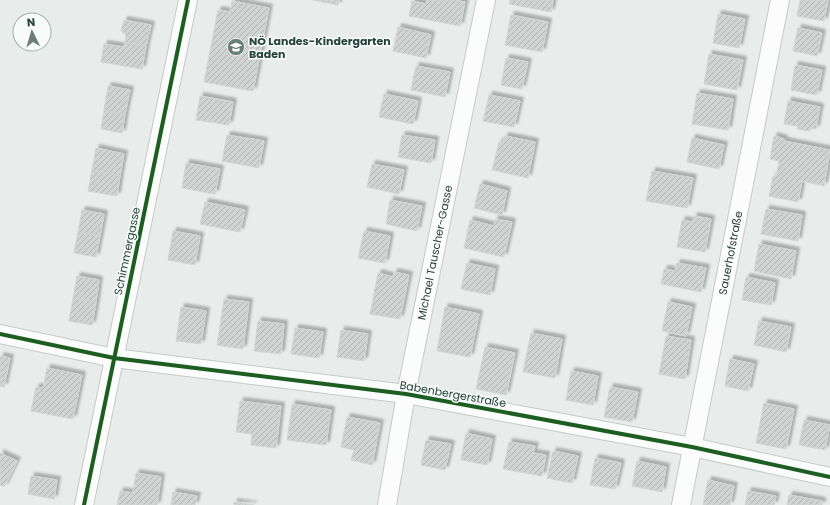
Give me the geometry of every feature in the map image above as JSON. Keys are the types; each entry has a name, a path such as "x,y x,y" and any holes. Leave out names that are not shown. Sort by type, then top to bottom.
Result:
{"street":[{"name":"Schimmergasse","path":"84,505 188,0"},
{"name":"Michael Tauscher-Gasse","path":"387,505 406,394 486,0"},
{"name":"Sauerhofstraße","path":"681,505 780,0"},
{"name":"Babenbergerstraße","path":"0,334 114,358 406,394 692,447 830,477"}],"building":[{"path":"313,0 339,0 338,5"},
{"path":"427,0 455,0 465,2 460,26 409,16 412,1 426,4"},
{"path":"510,0 553,0 551,12 509,4"},
{"path":"800,0 828,0 824,21 797,16"},
{"name":"NÖ Landes-Kindergarten Baden","path":"232,1 269,8 253,91 204,82 218,10 230,12"},
{"path":"718,14 745,19 739,48 713,43"},
{"path":"511,15 548,22 542,52 505,45"},
{"path":"124,20 151,25 146,46 125,42 126,35 121,31"},
{"path":"398,27 431,35 426,58 393,51"},
{"path":"798,28 822,33 817,56 793,51"},
{"path":"125,42 146,46 142,69 101,62 104,44 124,47"},
{"path":"709,54 743,60 737,90 704,84"},
{"path":"506,58 528,62 522,89 501,85"},
{"path":"795,65 822,70 817,95 791,90"},
{"path":"416,66 450,72 445,97 411,90"},
{"path":"108,86 130,90 125,114 104,110"},
{"path":"697,93 733,99 728,130 692,124"},
{"path":"384,94 418,101 413,124 379,117"},
{"path":"489,95 520,101 514,127 483,121"},
{"path":"200,96 233,102 229,125 196,120"},
{"path":"788,101 820,107 816,129 811,128 810,131 797,129 798,126 784,124"},
{"path":"104,110 125,114 122,133 101,129"},
{"path":"227,135 264,141 259,168 222,161"},
{"path":"402,135 435,140 431,163 398,157"},
{"path":"505,136 535,142 528,178 492,170 499,142 503,143"},
{"path":"774,136 784,139 784,141 830,150 824,186 802,181 798,202 769,196 773,176 776,177 779,161 770,159"},
{"path":"692,138 724,145 719,169 687,162"},
{"path":"96,148 124,154 120,176 92,170"},
{"path":"186,163 220,169 215,194 182,188"},
{"path":"372,164 404,170 399,194 367,187"},
{"path":"92,170 120,176 117,196 88,191"},
{"path":"652,171 693,178 687,208 646,201"},
{"path":"480,184 507,191 502,215 474,208"},
{"path":"390,200 422,206 417,231 386,224"},
{"path":"205,202 245,210 240,232 200,224"},
{"path":"766,209 802,215 798,241 761,234"},
{"path":"82,210 104,214 100,236 78,232"},
{"path":"694,216 711,219 705,252 677,247 682,220 693,222"},
{"path":"495,219 512,222 504,257 464,248 470,220 494,226"},
{"path":"173,231 200,236 195,265 168,260"},
{"path":"364,231 390,236 385,263 358,258"},
{"path":"78,232 100,236 96,257 74,253"},
{"path":"759,244 796,251 791,279 754,271"},
{"path":"467,263 495,269 490,295 461,289"},
{"path":"677,263 706,268 701,292 661,284 664,269 675,271"},
{"path":"394,272 409,275 400,319 370,314 378,273 393,277"},
{"path":"77,276 99,280 96,302 73,298"},
{"path":"746,277 775,283 771,305 742,300"},
{"path":"73,298 96,302 92,325 69,321"},
{"path":"224,299 249,302 243,349 217,345"},
{"path":"668,302 692,307 686,336 662,331"},
{"path":"181,307 206,311 201,344 176,341"},
{"path":"445,307 479,314 470,357 437,351"},
{"path":"258,321 284,324 281,354 254,351"},
{"path":"759,321 791,327 786,352 754,345"},
{"path":"295,328 323,332 319,358 291,354"},
{"path":"341,330 368,334 364,361 337,357"},
{"path":"531,333 562,339 555,378 523,372"},
{"path":"666,336 691,340 685,379 659,374"},
{"path":"485,347 515,353 506,395 476,389"},
{"path":"0,356 10,358 4,387 0,386"},
{"path":"730,359 754,364 748,391 725,386"},
{"path":"47,368 82,375 73,419 31,411 36,387 43,388"},
{"path":"571,371 598,376 593,405 566,400"},
{"path":"610,387 638,392 632,422 604,417"},
{"path":"240,401 281,406 276,448 251,445 252,434 236,432"},
{"path":"764,403 794,409 786,449 756,443"},
{"path":"292,404 331,410 326,445 287,440"},
{"path":"347,417 380,423 372,465 351,460 354,450 341,447"},
{"path":"804,420 830,425 825,450 799,445"},
{"path":"466,433 492,439 487,465 461,460"},
{"path":"426,440 451,444 445,470 421,465"},
{"path":"509,442 535,446 533,453 546,455 542,476 503,469"},
{"path":"553,451 578,456 572,483 547,478"},
{"path":"0,453 17,461 4,487 0,485"},
{"path":"595,458 621,463 615,489 590,485"},
{"path":"637,461 666,467 662,492 632,486"},
{"path":"136,473 161,477 157,505 117,505 120,491 133,493"},
{"path":"31,476 57,480 54,499 28,494"},
{"path":"708,480 734,486 730,505 703,505"},
{"path":"748,491 776,496 774,505 745,505"},
{"path":"173,492 197,496 195,505 171,505"},
{"path":"789,495 822,501 822,505 787,505"},
{"path":"234,502 254,505 234,505"}],"cycle path":[{"path":"84,505 188,0"},
{"path":"0,334 114,358 406,394 692,447 830,477"}],"place":[{"name":"NÖ Landes-Kindergarten Baden","path":"236,47"}]}
